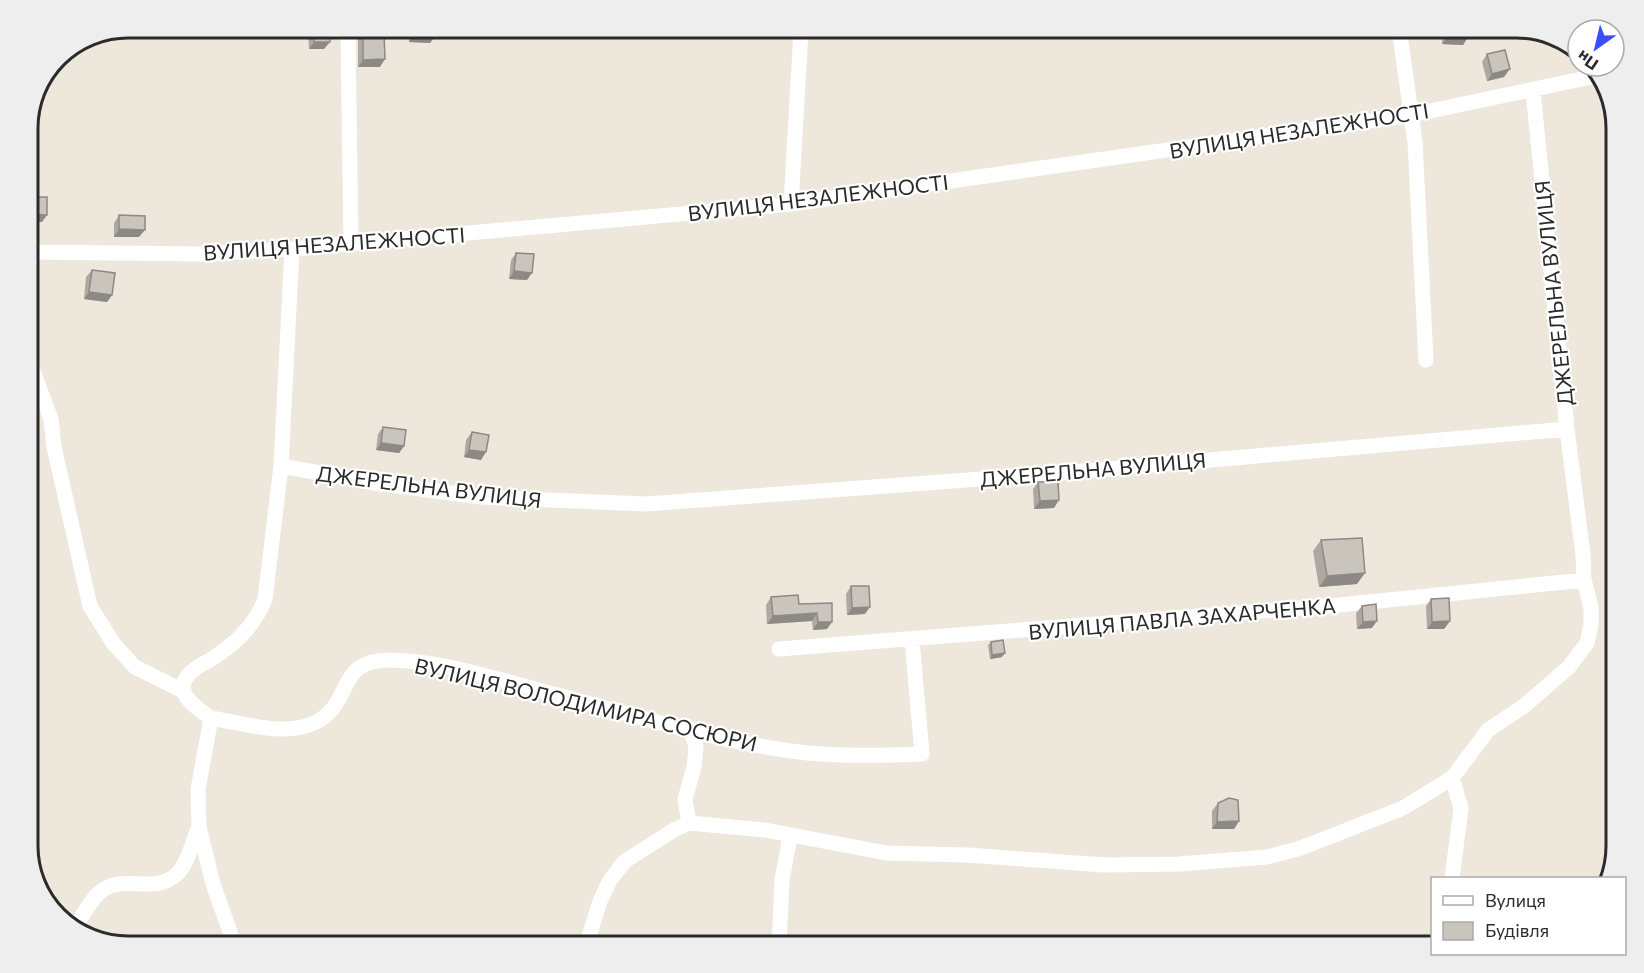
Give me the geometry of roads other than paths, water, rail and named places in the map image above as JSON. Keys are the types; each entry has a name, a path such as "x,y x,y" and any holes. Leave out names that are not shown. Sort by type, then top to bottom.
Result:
{"street":[{"path":"348,38 351,244"},
{"path":"791,204 801,38"},
{"path":"1400,38 1415,142 1426,360"},
{"name":"ВУЛИЦЯ НЕЗАЛЕЖНОСТІ","path":"38,252 203,254 292,249 791,204 1411,115 1588,78"},
{"name":"ДЖЕРЕЛЬНА ВУЛИЦЯ","path":"281,466 375,483 481,497 646,504 1050,474 1567,429 1533,91"},
{"path":"183,691 184,680 193,670 232,644 258,618 265,599 281,466 292,249"},
{"path":"38,384 51,419 54,447 90,606 113,643 135,667 183,691 192,705 212,718 198,789 200,827 213,884 231,936"},
{"path":"590,936 610,880 625,861 689,823 765,830 886,853 968,855 1104,866 1267,857 1301,848 1403,808 1452,778 1488,730 1524,706 1579,656 1587,643 1591,625 1591,607 1584,580 1583,555 1567,429"},
{"name":"ВУЛИЦЯ ПАВЛА ЗАХАРЧЕНКА","path":"779,649 1339,605 1584,580"},
{"name":"ВУЛИЦЯ ВОЛОДИМИРА СОСЮРИ","path":"212,718 276,729 298,728 315,723 329,714 355,669 375,660 394,660 453,668 690,729 809,753 922,754 912,640"},
{"path":"689,823 685,799 694,767 696,747 690,729"},
{"path":"1452,778 1461,807 1452,877"},
{"path":"79,921 95,896 105,888 120,883 140,886 159,884 177,873 200,827"},
{"path":"779,936 782,880 790,836"}]}
